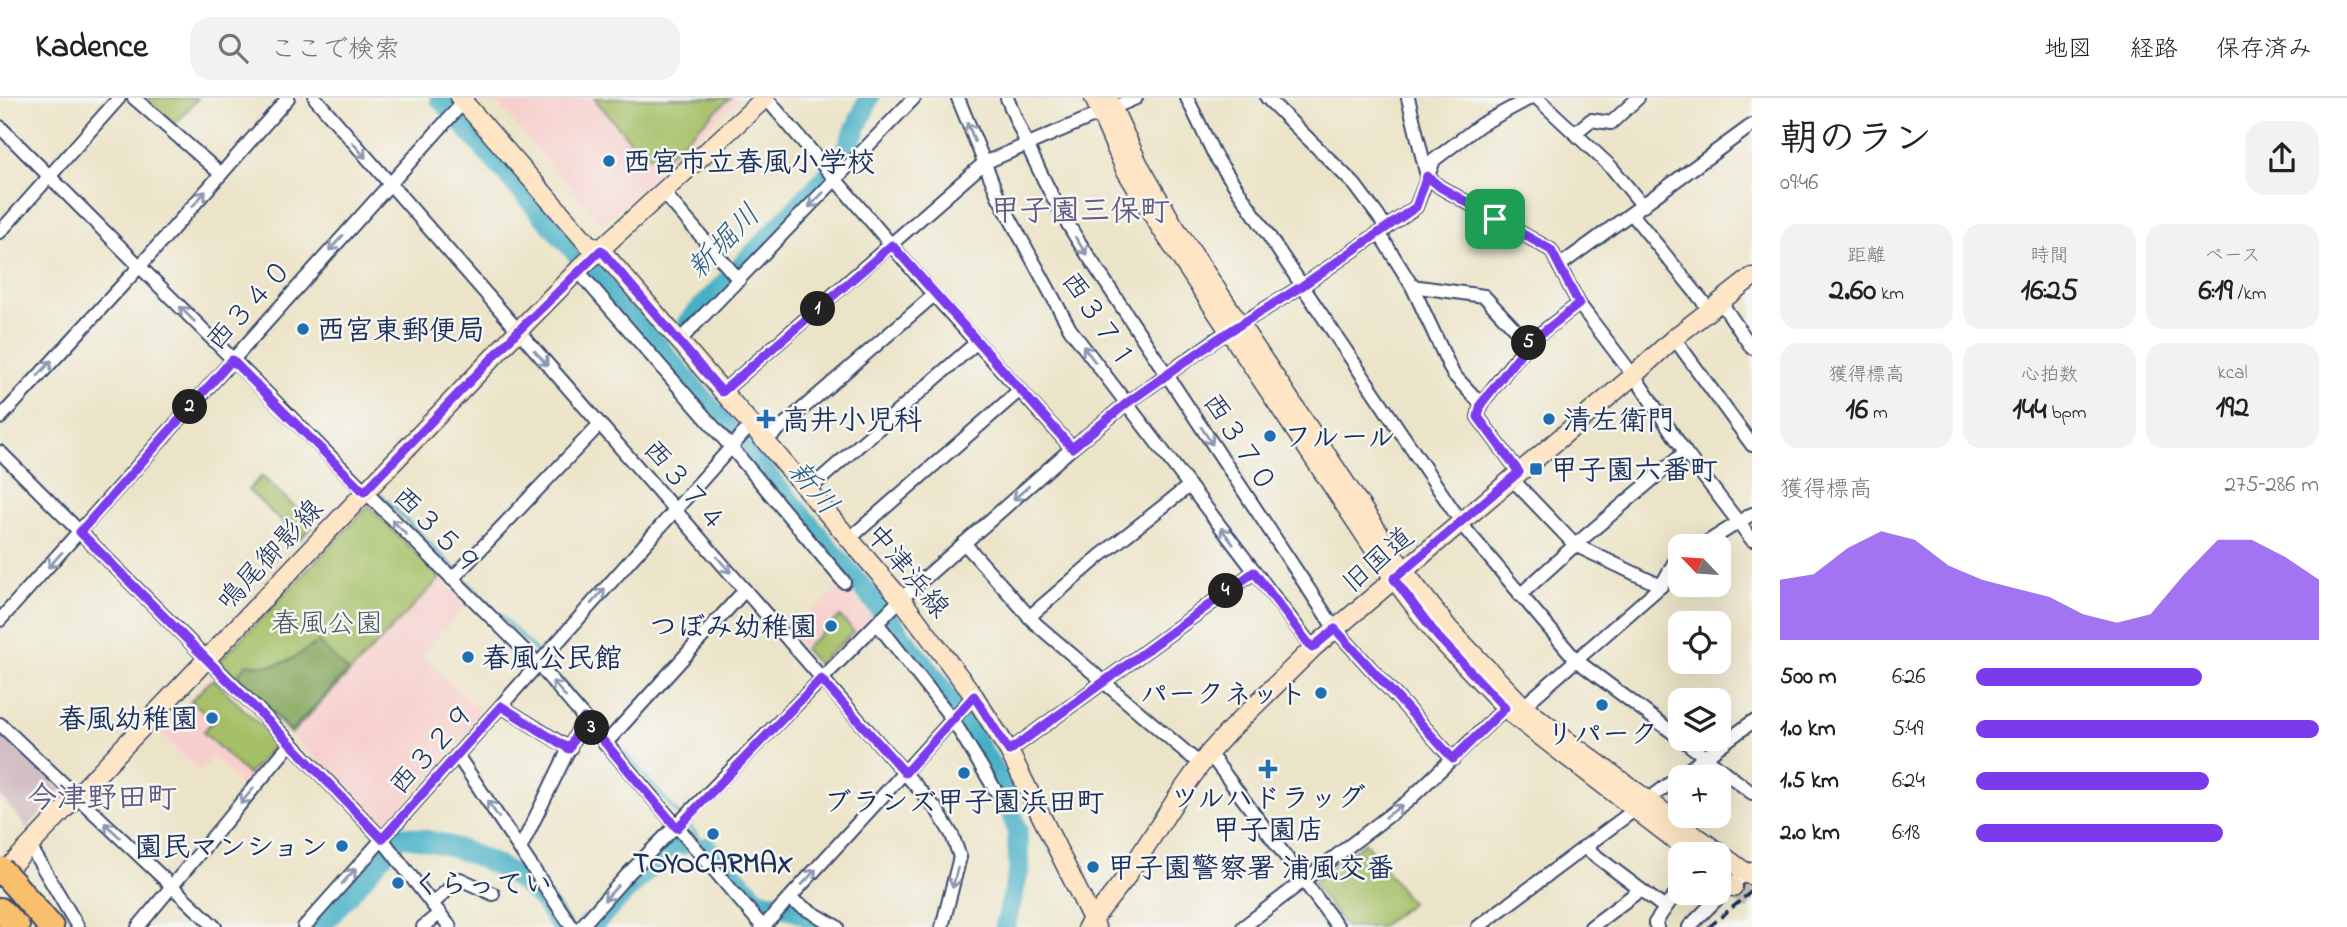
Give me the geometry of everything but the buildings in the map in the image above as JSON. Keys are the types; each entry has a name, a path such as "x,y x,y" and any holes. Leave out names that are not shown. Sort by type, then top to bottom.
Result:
{"highway":[{"path":"0,869 51,927"},
{"path":"0,910 17,927"}],"street":[{"path":"0,232 118,98"},
{"path":"134,98 221,174"},
{"path":"0,418 140,266 288,98"},
{"name":"西３７４","path":"315,98 937,810 953,835 960,858 943,927"},
{"path":"765,98 934,295 1072,448"},
{"name":"鳴尾御影線","path":"0,877 517,332 587,262 765,98"},
{"path":"678,342 735,276 832,173 914,98"},
{"name":"西３７１","path":"958,98 998,197 1070,329 1312,648"},
{"name":"西３７０","path":"1007,98 1054,202 1335,629 1453,759"},
{"path":"722,392 984,163 1026,145 1103,104 1136,98"},
{"path":"1187,98 1215,156 1460,522 1576,660 1668,729"},
{"path":"1267,98 1355,185 1412,286 1453,374 1481,404"},
{"path":"1408,98 1427,176 1440,187 1551,250 1579,304 1752,540"},
{"path":"580,927 628,874 677,828 888,612 1072,448 1127,403 1235,327 1302,286 1416,207 1434,160 1480,125 1530,98"},
{"path":"1537,98 1612,168 1637,210 1752,348"},
{"path":"1575,133 1591,120 1611,123 1638,98"},
{"name":"西３４０","path":"0,620 462,103"},
{"name":"中津浜線","path":"462,103 588,244 587,262 678,342 722,392 739,438 764,442 849,539 888,612 961,710 1009,751 1092,925"},
{"path":"1103,104 1125,169 1235,327 1438,637 1514,710 1641,804 1749,872"},
{"path":"1559,266 1752,125"},
{"name":"西３５９","path":"0,127 538,664 763,927"},
{"path":"663,192 735,276"},
{"path":"587,262 739,438 844,582"},
{"name":"旧国道","path":"1092,925 1205,759 1312,648 1633,376 1674,338 1752,277"},
{"path":"1412,286 1484,296 1528,344"},
{"path":"764,442 934,295"},
{"path":"1579,304 1528,344 1481,404 1478,417 1515,475 1575,545 1661,586"},
{"path":"1674,338 1752,444"},
{"path":"807,491 977,342"},
{"path":"849,539 1020,390"},
{"path":"452,579 600,424"},
{"name":"西３２９","path":"304,927 739,438"},
{"path":"0,452 382,839 450,927"},
{"path":"1520,595 1685,452"},
{"path":"1029,617 1100,556 1189,486"},
{"path":"1720,534 1752,514"},
{"path":"964,543 1029,617 1103,680 1205,759 1338,927"},
{"path":"1009,751 1254,572"},
{"path":"1242,927 1408,801 1453,759 1576,660 1661,586 1668,574"},
{"path":"605,744 745,590"},
{"path":"888,612 961,710 999,796"},
{"path":"501,706 569,749"},
{"path":"763,927 961,710"},
{"path":"520,849 584,718"},
{"path":"1478,927 1752,722"},
{"path":"0,724 215,927"},
{"path":"138,927 290,743"},
{"path":"1697,751 1752,793"},
{"path":"457,755 572,927"},
{"path":"1641,804 1681,842"},
{"path":"30,846 78,927"},
{"path":"1584,847 1665,908"},
{"path":"1731,881 1749,872"},
{"path":"424,927 460,879 493,894"},
{"path":"1591,927 1640,890"},
{"path":"789,899 837,927"},
{"path":"1657,927 1655,923 1668,904"},
{"path":"1689,927 1708,905"},
{"path":"436,908 441,927"}],"shaded area":[{"name":"西宮市立春風小学校","path":"492,98 740,98 603,224"},
{"path":"440,578 467,605 421,655 484,715 387,823 379,823 291,734"},
{"name":"つぼみ幼稚園","path":"842,585 873,619 821,670 789,632"},
{"name":"春風幼稚園","path":"211,676 279,743 279,748 244,788 213,758 199,772 158,732"},
{"path":"0,732 61,790 27,828 0,795"}],"green space":[{"path":"145,98 198,98 175,124"},
{"path":"594,98 730,98 666,157 643,156"},
{"path":"262,476 314,525 300,539 248,490"},
{"name":"春風公園","path":"369,506 440,578 291,734 220,661"},
{"path":"840,616 854,632 818,664 804,649"},
{"path":"318,642 348,671 291,731 237,675 247,664 268,666 285,662"},
{"path":"214,680 277,742 248,775 203,732 214,720 191,701"},
{"path":"1365,842 1411,903 1380,927 1346,927 1312,883"}],"waterway":[{"name":"新川","path":"440,98 663,352 874,601 943,689 1001,781 1017,830 1019,870 1005,927"},
{"name":"新堀川","path":"688,322 842,160 869,98"},
{"path":"381,495 456,570"},
{"path":"461,576 538,653"},
{"path":"548,665 606,731"},
{"path":"614,741 680,816"},
{"path":"685,821 701,840"},
{"path":"320,927 400,836 456,848 510,873 539,896 562,927"},
{"path":"588,925 595,922 674,843 683,844"},
{"path":"707,847 757,899 777,905"},
{"path":"787,908 824,927"}],"tunnel":[{"path":"1733,887 1752,900"}],"railway":[{"path":"1709,927 1752,891"}],"place":[{"name":"西宮市立春風小学校","path":"609,161"},
{"name":"西宮東郵便局","path":"303,329"},
{"name":"高井小児科","path":"766,419"},
{"name":"清左衛門","path":"1549,419"},
{"name":"フルール","path":"1270,436"},
{"name":"甲子園六番町","path":"1536,469"},
{"name":"つぼみ幼稚園","path":"831,626"},
{"name":"春風公民館","path":"468,657"},
{"name":"パークネット","path":"1321,693"},
{"name":"リパーク","path":"1602,705"},
{"name":"春風幼稚園","path":"212,718"},
{"name":"ツルハドラッグ 甲子園店","path":"1268,769"},
{"name":"ブランズ甲子園浜田町","path":"964,773"},
{"name":"TOYOCARMAX","path":"713,834"},
{"name":"園民マンション","path":"342,846"},
{"name":"甲子園警察署 浦風交番","path":"1093,867"},
{"name":"くらってい","path":"398,883"}],"district":[{"name":"甲子園三保町","path":"1080,210"},
{"name":"今津野田町","path":"102,797"}],"route":[{"path":"1427,176 1440,187 1495,219 1551,250 1579,304 1528,344 1481,404 1478,417 1519,472 1394,579 1438,637 1505,708 1453,759 1335,629 1312,648 1254,572 1009,751 974,696 905,773 821,679 677,828 584,718 569,749 501,706 382,839 80,532 232,360 364,492 517,332 601,250 722,392 892,245 1072,448 1127,403 1219,338 1302,286 1416,207 1427,176"}]}
